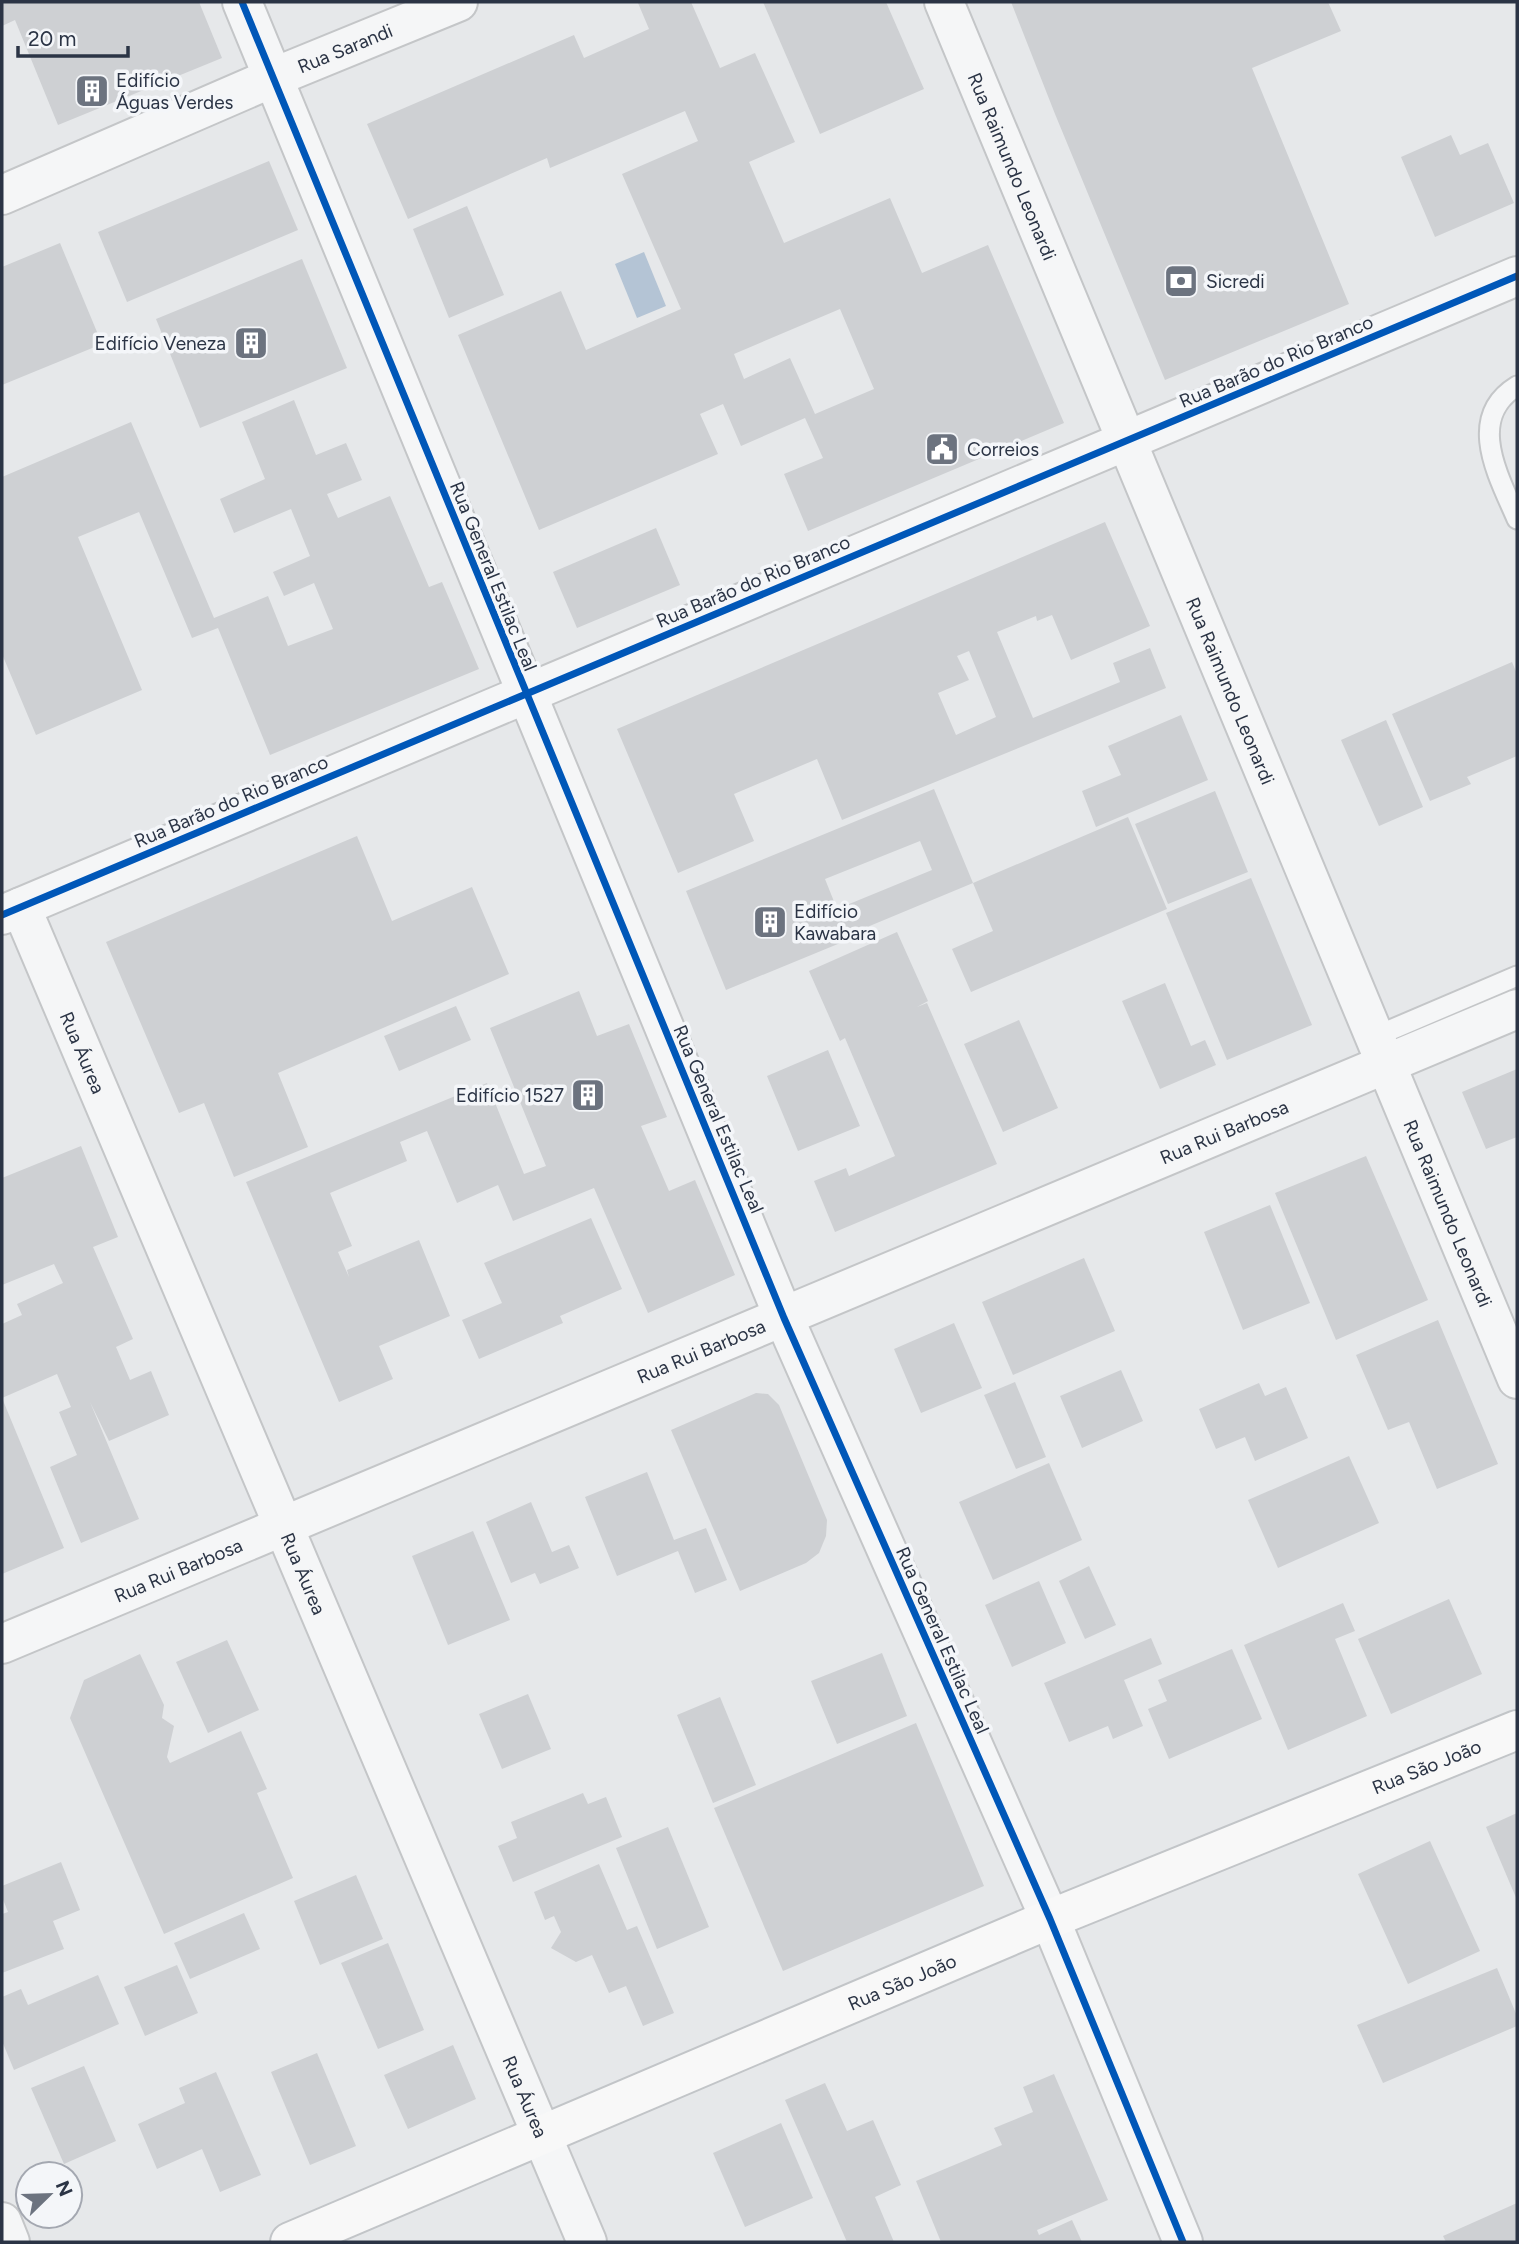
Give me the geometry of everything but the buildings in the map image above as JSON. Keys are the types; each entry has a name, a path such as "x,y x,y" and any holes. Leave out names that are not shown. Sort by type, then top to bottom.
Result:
{"main road":[{"name":"Rua São João","path":"290,2242 1050,1919 1517,1730"}],"street":[{"name":"Rua General Estilac Leal","path":"242,2 784,1318 1050,1919 1183,2242"},
{"name":"Rua Sarandi","path":"2,195 272,78 458,2"},
{"name":"Rua Raimundo Leonardi","path":"944,2 1517,1379"},
{"name":"Rua Barão do Rio Branco","path":"11,911 1517,276"},
{"name":"Rua Áurea","path":"11,911 285,1527 586,2242"},
{"name":"Rua Rui Barbosa","path":"2,1644 784,1318 1379,1051 1517,1009"},
{"path":"2,2222 10,2242"}],"lane":[{"path":"1517,386 1495,408 1488,435 1491,457 1517,519"},
{"path":"1379,1051 1517,976"}],"water":[{"path":"644,252 666,306 637,318 615,264"}],"cycle path":[{"path":"242,2 784,1318 1050,1919 1183,2242"},
{"path":"2,915 1517,276"}],"place":[{"name":"Edifício Águas Verdes","path":"92,91"},
{"name":"Sicredi","path":"1181,281"},
{"name":"Edifício Veneza","path":"251,343"},
{"name":"Correios","path":"942,449"},
{"name":"Edifício Kawabara","path":"770,922"},
{"name":"Edifício 1527","path":"588,1095"}]}
